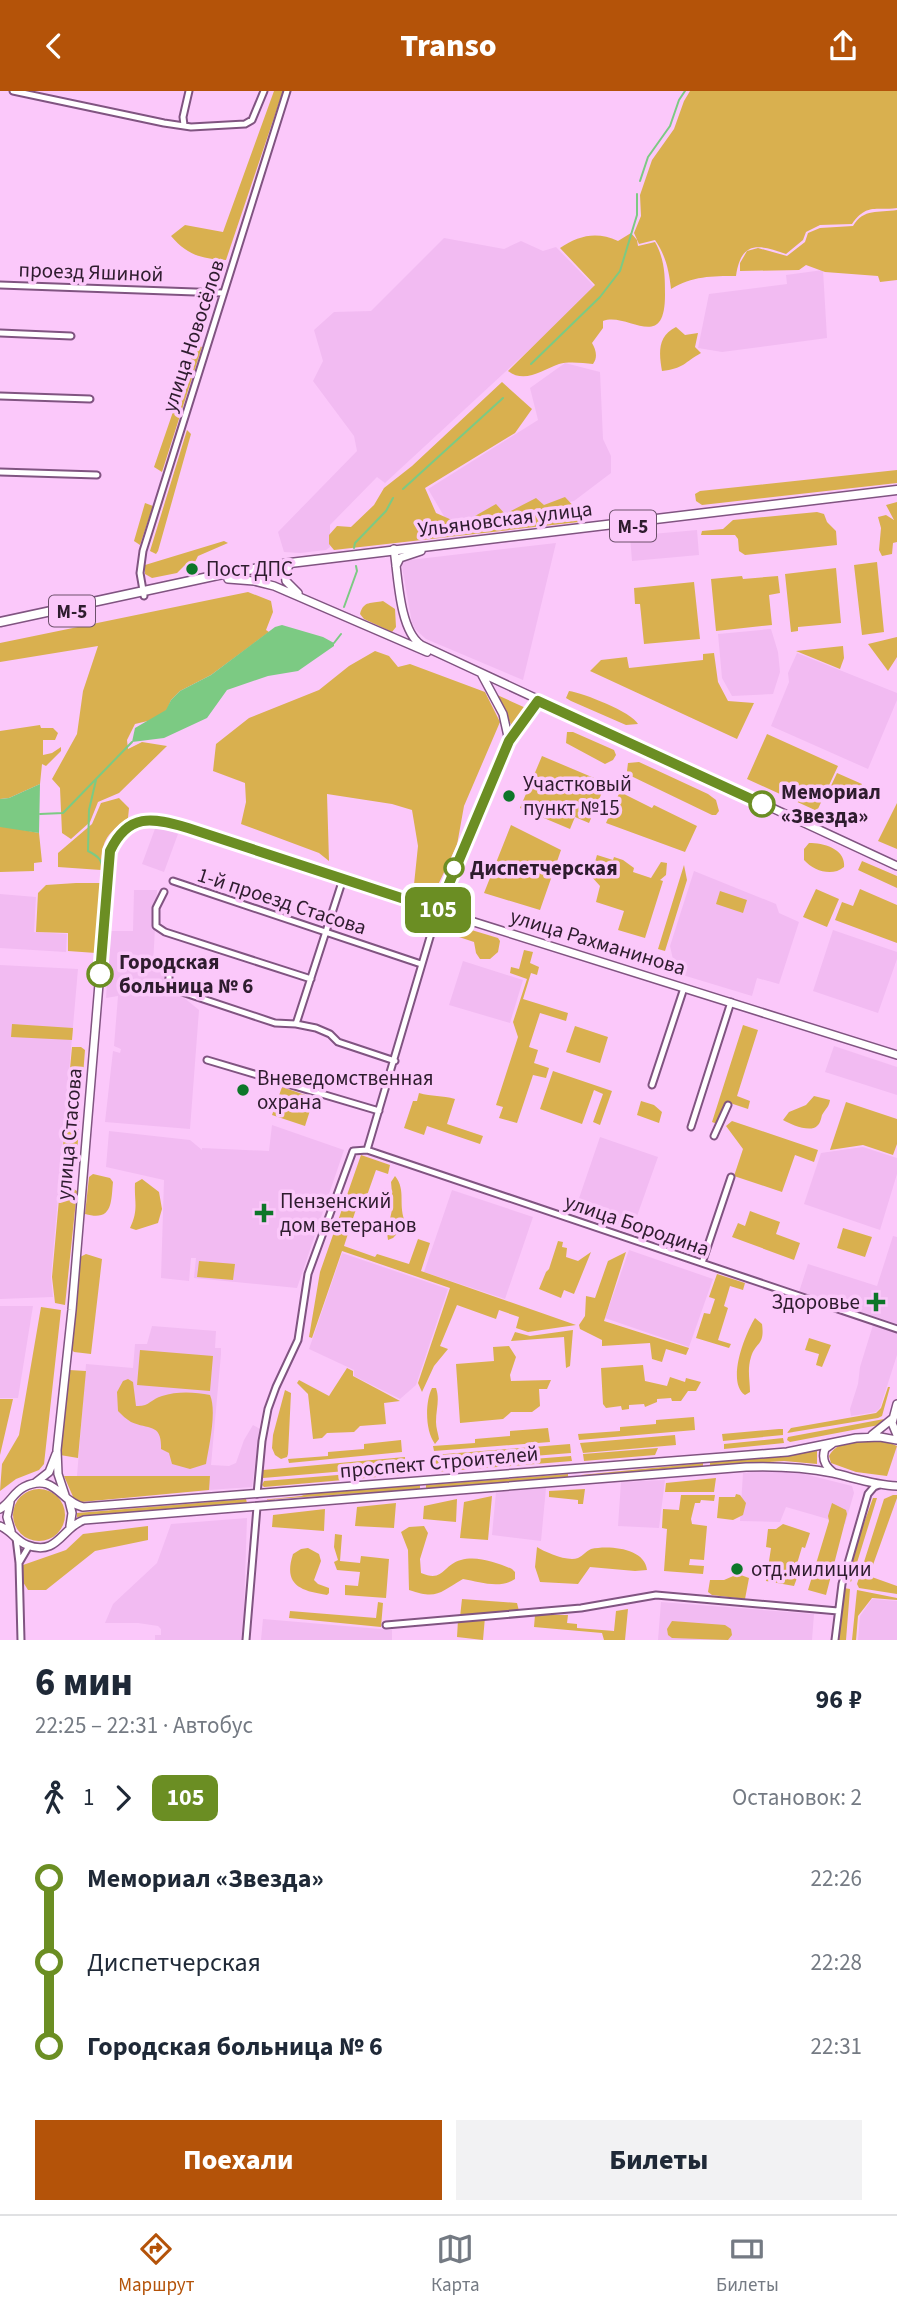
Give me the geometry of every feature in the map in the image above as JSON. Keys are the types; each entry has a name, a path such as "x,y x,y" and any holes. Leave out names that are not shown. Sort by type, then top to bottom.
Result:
{"highway":[{"name":"Ульяновская улица","path":"394,552 421,551 897,493"},
{"name":"Ульяновская улица","path":"160,590 289,566 394,552 897,493"},
{"name":"Ульяновская улица","path":"160,590 289,566"},
{"name":"М-5","path":"0,625 160,590"}],"main road":[{"path":"396,566 400,558 421,551"},
{"path":"394,552 405,621 405,634 394,639"},
{"path":"289,566 285,578 289,586 313,603"},
{"path":"228,579 264,583 454,662 883,860 897,864"},
{"path":"405,621 410,635 417,643 454,662"},
{"path":"481,674 503,714 509,741"},
{"path":"438,910 509,741 538,701"},
{"name":"улица Рахманинова","path":"128,826 143,820 162,820 897,1055"},
{"name":"улица Стасова","path":"67,1498 58,1474 57,1450 73,1298 110,851 116,838 128,826"},
{"path":"870,1436 882,1429 892,1418 897,1405"},
{"path":"892,1418 897,1438"},
{"name":"проспект Строителей","path":"34,1483 50,1485 83,1507 787,1452 870,1436 897,1438"},
{"path":"835,1474 825,1464 824,1453 829,1446 839,1441"},
{"name":"улица Стасова","path":"34,1483 49,1472 57,1450"},
{"name":"проспект Строителей","path":"29,1546 51,1546 63,1538 70,1526 84,1520 783,1466 835,1474 862,1482 897,1486"},
{"path":"576,1468 576,1482"},
{"path":"0,1510 20,1490 34,1483"},
{"path":"257,1494 257,1507"},
{"path":"67,1498 72,1513 70,1526"},
{"path":"10,1502 7,1517 13,1534"},
{"path":"0,1526 29,1546"}],"street":[{"path":"13,91 191,127 245,124 252,120 264,91"},
{"path":"184,125 183,117 189,91"},
{"name":"улица Новосёлов","path":"144,594 140,569 143,551 287,91"},
{"name":"проезд Яшиной","path":"0,285 223,293"},
{"path":"0,333 71,336"},
{"path":"0,397 90,399"},
{"path":"0,473 97,475"},
{"path":"296,1024 343,879"},
{"name":"1-й проезд Стасова","path":"173,881 421,964"},
{"path":"164,891 156,908 156,926 165,932 311,979"},
{"path":"257,1494 268,1409 275,1387 298,1340 308,1274 353,1151 367,1150 438,910"},
{"path":"169,970 169,983 180,992 275,1023 296,1024 323,1031 338,1042 395,1061"},
{"path":"652,1086 684,988"},
{"path":"691,1126 731,1002"},
{"path":"207,1060 379,1111"},
{"path":"714,1136 727,1105"},
{"name":"улица Бородина","path":"367,1150 897,1329"},
{"path":"702,1263 731,1177"},
{"path":"862,1482 868,1494"},
{"path":"835,1640 847,1567 868,1494 880,1485"},
{"path":"246,1640 257,1507"},
{"path":"13,1534 19,1563 21,1640"},
{"path":"19,1563 29,1546"},
{"path":"386,1625 581,1608 656,1595 838,1611"}],"shaded area":[{"path":"274,91 283,91 226,260 210,259 189,252 171,236 185,225 223,232"},
{"path":"690,91 897,91 897,208 867,210 852,224 820,225 806,232 803,240 786,254 767,248 752,248 742,256 736,276 694,279 671,289 666,264 655,240 639,244 634,233 641,216 640,195 652,160 674,129"},
{"path":"897,210 897,280 880,282 878,276 825,272 806,265 799,270 740,271 740,263 747,251 758,248 787,256 805,242 808,233 820,228 853,226 867,214"},
{"path":"631,233 638,246 655,242 661,255 665,295 659,323 652,327 613,319 603,321 603,328 592,343 596,353 593,364 563,363 527,376 514,375 508,371 595,285 560,248 588,236 603,236 618,241"},
{"path":"444,238 504,249 521,241 543,251 556,247 596,288 385,483 377,477 330,525 330,547 326,550 300,553 284,552 278,532 357,451 354,436 313,381 323,361 314,330 334,312 371,311"},
{"path":"823,270 827,338 722,352 698,348 709,294 787,284 786,275"},
{"path":"676,327 685,335 698,333 695,347 701,353 679,367 662,371 662,340"},
{"path":"196,345 202,347 162,472 154,467"},
{"path":"565,363 600,372 603,439 611,456 611,473 574,501 451,528 428,489 538,420 530,388"},
{"path":"502,382 532,409 515,433 425,488 436,513 461,524 496,504 505,514 536,498 544,505 565,497 581,514 579,522 334,550 329,544 329,535 337,526 351,527 374,505 384,488 412,466"},
{"path":"187,430 191,434 156,554 150,551"},
{"path":"897,470 897,483 702,505 696,501 695,494 700,491"},
{"path":"897,502 897,542 893,543 892,554 882,556 879,550 881,528 878,517 886,515 894,520 886,505"},
{"path":"145,503 153,506 140,545 134,541"},
{"path":"817,512 824,514 827,522 836,531 837,545 745,555 739,551 735,535 701,535 702,531 723,529 733,520"},
{"path":"697,530 699,555 632,561 630,536"},
{"path":"224,541 228,543 198,556 195,562 184,566 177,573 152,578 145,574 145,565"},
{"path":"556,543 523,680 426,639 415,629 401,561"},
{"path":"877,562 884,632 862,635 854,565"},
{"path":"836,568 841,623 798,627 798,631 791,632 785,574"},
{"path":"742,576 743,579 778,576 780,593 769,595 772,625 716,631 711,579"},
{"path":"694,582 700,639 644,644 640,604 635,604 634,588"},
{"path":"248,592 271,601 273,612 266,630 269,632 211,675 180,691 171,700 167,710 152,720 135,724 127,740 128,749 142,742 167,746 119,793 98,802 90,822 71,839 62,833 60,788 52,779 77,734 83,691 98,646 0,662 0,643"},
{"path":"383,601 395,609 396,627 392,632 364,619 360,614 366,605"},
{"path":"282,625 323,637 334,643 334,646 298,671 268,676 227,690 207,718 164,738 132,742 135,728 166,710 180,691 211,675 275,627"},
{"path":"771,629 778,652 780,672 773,694 732,696 722,678 718,634"},
{"path":"897,637 897,657 888,671 868,644"},
{"path":"843,646 844,658 840,669 796,651"},
{"path":"375,651 389,656 398,667 410,664 485,692 500,722 464,806 457,845 437,887 428,898 413,894 418,846 412,810 392,804 327,794 329,861 319,853 241,824 246,802 245,783 213,771 216,744 249,718 319,690 349,666"},
{"path":"714,653 718,682 728,701 754,703 737,739 590,671 601,660 627,657 629,668 703,660 703,654"},
{"path":"797,653 897,693 897,700 868,769 771,726 789,682 788,673"},
{"path":"569,691 617,709 638,724 626,725 571,701 566,698"},
{"path":"495,694 528,709 513,728"},
{"path":"40,725 41,728 53,728 58,733 55,740 43,740 43,755 61,747 61,751 46,766 42,764 40,784 9,798 0,799 0,731"},
{"path":"567,732 573,732 614,750 616,755 605,764 566,743"},
{"path":"767,734 838,766 817,811 747,779"},
{"path":"542,756 606,783 589,823 575,817 570,829 520,808"},
{"path":"639,762 708,794 716,800 719,811 712,815 631,776 627,771 628,763"},
{"path":"837,773 862,784 856,799 830,788"},
{"path":"40,784 39,833 0,827 0,799 9,798"},
{"path":"621,789 625,791 624,794 652,808 654,805 697,826 685,852 606,823"},
{"path":"119,798 129,808 128,818 106,840 101,870 58,867 58,853 92,824 101,803"},
{"path":"897,803 897,849 878,841"},
{"path":"511,825 561,850 540,910 484,893"},
{"path":"156,826 178,834 164,872 142,864"},
{"path":"0,827 39,833 42,862 34,863 34,871 0,872"},
{"path":"809,843 821,844 838,851 844,861 844,867 829,872 813,867 804,860 804,849"},
{"path":"597,855 623,860 634,868 633,872 651,878 661,862 667,863 666,875 660,880 663,881 645,938 618,930 624,911 596,902 600,886 591,876"},
{"path":"862,861 897,876 897,888 858,870"},
{"path":"684,865 687,880 665,951 658,949"},
{"path":"694,871 776,904 779,913 799,922 779,984 757,978 752,996 676,973 670,946"},
{"path":"100,883 96,953 68,951 68,933 36,932 38,893 46,885"},
{"path":"816,889 839,899 827,927 803,917"},
{"path":"860,889 897,905 897,943 835,920 842,902 853,906"},
{"path":"134,890 157,890 153,965 168,968 166,983 199,1010 190,1129 105,1122 113,1051 120,1053 121,1049 114,1046 118,996 106,998 110,931 133,931"},
{"path":"720,891 747,900 743,913 716,904"},
{"path":"0,894 36,897 34,932 67,934 66,952 0,948"},
{"path":"445,922 498,938 498,952 490,959 480,959 474,942 441,931"},
{"path":"833,930 897,952 878,1013 813,991"},
{"path":"524,950 533,952 530,963 539,967 537,975 531,973 523,999 568,1013 566,1021 540,1013 529,1047 538,1050 534,1063 549,1068 546,1078 533,1075 517,1123 499,1118 503,1107 496,1105 518,1037 513,1022 527,979 510,973 511,967 519,969"},
{"path":"463,961 523,980 510,1023 449,1005"},
{"path":"0,965 78,969 51,1277 53,1297 0,1299"},
{"path":"12,1024 73,1028 72,1040 11,1037"},
{"path":"743,1025 758,1030 737,1096 750,1101 748,1109 727,1102 720,1125 712,1122"},
{"path":"575,1026 608,1037 600,1063 566,1052"},
{"path":"834,1046 897,1067 897,1095 825,1072"},
{"path":"72,1047 85,1050 76,1166 61,1168"},
{"path":"553,1071 612,1091 600,1125 593,1122 603,1094 594,1090 582,1124 540,1109"},
{"path":"282,1087 314,1098 305,1126 272,1115"},
{"path":"419,1093 455,1099 447,1124 483,1136 480,1144 427,1126 424,1135 404,1128 413,1101 417,1101"},
{"path":"814,1096 830,1100 817,1126 805,1128 783,1120 789,1112 806,1105"},
{"path":"641,1101 654,1105 662,1112 659,1123 637,1115"},
{"path":"846,1102 897,1119 897,1144 893,1155 863,1145 830,1150"},
{"path":"732,1121 818,1150 814,1162 795,1155 782,1192 734,1176 743,1149 726,1126"},
{"name":"Пензенский дом ветеранов","path":"272,1125 344,1150 297,1288 194,1278 196,1258 191,1258 189,1281 161,1278 164,1180 106,1167 109,1131 190,1140 202,1150 269,1151"},
{"path":"600,1137 658,1157 632,1230 575,1210"},
{"path":"863,1147 897,1158 897,1174 880,1230 804,1204 821,1153"},
{"path":"361,1155 390,1165 388,1174 376,1170 365,1201 359,1200 344,1246 375,1257 377,1254 409,1264 418,1239 430,1243 421,1271 576,1325 528,1332 516,1328 519,1317 499,1310 496,1319 457,1305 440,1346 448,1349 434,1366 422,1392 418,1383 450,1288 342,1251 312,1338 309,1337 320,1272"},
{"path":"93,1174 110,1178 113,1182 109,1209 106,1213 94,1216 85,1214 89,1177"},
{"path":"395,1176 401,1187 402,1211 406,1224 388,1240 393,1205 391,1182"},
{"path":"142,1179 159,1192 162,1209 158,1223 136,1230 130,1228 135,1210 135,1183"},
{"path":"60,1188 77,1191 65,1305 55,1303 52,1277"},
{"path":"452,1190 533,1217 505,1299 424,1272"},
{"path":"750,1211 780,1222 776,1234 800,1243 794,1260 732,1237 738,1223 745,1226"},
{"path":"843,1228 872,1237 865,1257 837,1248"},
{"path":"893,1236 897,1237 897,1324 799,1292 808,1264 877,1286"},
{"path":"558,1241 563,1242 562,1247 567,1248 566,1257 578,1261 591,1252 574,1294 564,1290 561,1298 539,1289"},
{"path":"629,1250 713,1279 689,1347 605,1318"},
{"path":"626,1252 604,1321 689,1348 686,1355 666,1349 662,1362 652,1359 650,1343 602,1346 602,1340 580,1329 579,1325 585,1316 586,1296 595,1298 608,1261"},
{"path":"342,1253 448,1289 416,1385 400,1399 354,1376 354,1370 309,1349"},
{"path":"86,1254 102,1259 91,1354 74,1352 71,1349 80,1257"},
{"path":"199,1261 235,1264 233,1280 197,1277"},
{"path":"717,1274 745,1283 743,1290 730,1286 724,1306 728,1308 718,1340 731,1344 729,1348 696,1338 704,1313 710,1314 715,1299 709,1297"},
{"path":"0,1306 33,1306 18,1398 0,1398"},
{"path":"41,1307 61,1310 44,1464 39,1470 16,1479 0,1491 2,1464 19,1435"},
{"path":"755,1318 762,1324 762,1336 751,1357 750,1392 745,1395 737,1380 737,1369 742,1346"},
{"path":"873,1325 897,1332 897,1355 880,1408 876,1412 851,1416 850,1409 860,1367"},
{"path":"152,1326 216,1331 215,1348 221,1348 221,1354 211,1465 229,1466 236,1463 253,1425 260,1429 252,1487 209,1490 209,1476 77,1476 86,1364 133,1368 135,1344 147,1344"},
{"path":"573,1330 570,1366 566,1368 564,1337 511,1341 515,1332 530,1336"},
{"path":"809,1338 831,1345 822,1367 816,1365 819,1354 805,1350"},
{"path":"509,1346 516,1357 510,1375 511,1381 551,1380 547,1389 539,1389 540,1406 532,1412 511,1412 503,1419 460,1423 456,1364 494,1361 493,1347"},
{"path":"140,1350 213,1356 210,1391 137,1385"},
{"path":"643,1365 645,1381 667,1386 670,1377 685,1382 686,1378 701,1382 696,1391 688,1391 681,1401 672,1401 671,1398 657,1399 657,1402 645,1407 644,1404 629,1405 629,1409 622,1410 621,1406 606,1408 603,1404 601,1368"},
{"path":"347,1368 353,1371 353,1376 400,1401 384,1403 386,1424 360,1426 354,1432 327,1433 322,1438 313,1439 308,1394 297,1383 299,1380 329,1396"},
{"path":"69,1370 86,1371 78,1458 60,1455"},
{"path":"128,1379 133,1382 136,1406 174,1393 210,1395 213,1419 206,1464 190,1469 172,1464 169,1453 161,1449 157,1431 131,1422 118,1411 117,1392 123,1381"},
{"path":"888,1387 882,1416 878,1418 787,1433 791,1428 876,1413 881,1408"},
{"path":"432,1388 436,1388 438,1397 436,1422 439,1439 435,1444 429,1432 427,1416"},
{"path":"285,1390 291,1393 288,1454 281,1459 275,1455 272,1448"},
{"path":"0,1399 13,1399 0,1455"},
{"path":"694,1417 695,1430 579,1440 578,1434 620,1431 620,1427 656,1424 656,1420"},
{"path":"884,1419 879,1425 790,1442 787,1440 788,1437"},
{"path":"548,1428 550,1442 434,1451 433,1446 475,1443 475,1439 510,1436 510,1431"},
{"path":"783,1429 783,1435 723,1441 722,1434"},
{"path":"675,1435 676,1445 583,1453 580,1443"},
{"path":"783,1438 784,1443 724,1449 724,1444"},
{"path":"867,1439 897,1446 887,1476 856,1472 831,1463 829,1456 837,1447"},
{"path":"401,1440 402,1452 289,1463 288,1459 328,1456 328,1452 364,1449 364,1444"},
{"path":"570,1444 571,1453 433,1464 433,1455"},
{"path":"658,1448 655,1455 584,1461 583,1454"},
{"path":"817,1451 817,1464 784,1461 710,1466 710,1461"},
{"path":"571,1456 572,1461 435,1472 434,1467"},
{"path":"405,1457 405,1466 263,1478 263,1470"},
{"path":"703,1463 703,1466 581,1475"},
{"path":"399,1470 400,1475 264,1487 262,1485 264,1481"},
{"path":"792,1471 852,1486 854,1493 845,1524 786,1507 780,1522 740,1521 743,1473"},
{"path":"568,1474 568,1477 426,1489 426,1485"},
{"path":"64,1476 210,1476 209,1490 81,1502 74,1499"},
{"path":"716,1478 714,1492 665,1492 666,1483"},
{"path":"665,1480 659,1528 618,1526 621,1482"},
{"path":"420,1485 420,1489 261,1500 309,1493"},
{"path":"546,1488 541,1541 492,1535 496,1492"},
{"path":"39,1489 49,1491 57,1497 63,1505 63,1525 57,1533 49,1539 39,1541 29,1539 21,1533 15,1525 13,1515 15,1505 21,1497 29,1491"},
{"path":"585,1489 583,1504 578,1504 578,1500 549,1497 549,1491"},
{"path":"736,1494 746,1503 743,1515 733,1520 717,1518 719,1497 735,1497"},
{"path":"681,1495 715,1495 714,1501 701,1500 700,1503 695,1503 691,1519 692,1524 707,1526 704,1560 690,1559 689,1565 704,1566 703,1574 664,1571 667,1529 662,1528 663,1509 679,1510"},
{"path":"897,1495 897,1498 869,1576 897,1586 897,1594 859,1588 857,1584 884,1499"},
{"path":"492,1496 488,1540 460,1538 464,1502"},
{"path":"873,1498 877,1498 851,1582 847,1578 852,1556"},
{"path":"246,1499 247,1503 77,1517 77,1513"},
{"path":"457,1499 456,1522 423,1519 424,1506"},
{"path":"396,1503 394,1528 355,1526 357,1507"},
{"path":"832,1503 846,1510 847,1514 826,1595 808,1590"},
{"path":"325,1509 324,1531 272,1527 273,1515"},
{"path":"247,1518 243,1640 155,1640 155,1635 161,1635 158,1626 105,1623 113,1604 157,1563 171,1524"},
{"path":"783,1524 810,1533 805,1548 802,1547 793,1577 797,1578 794,1586 766,1581 771,1548 766,1547 768,1529 776,1529"},
{"path":"148,1526 148,1540 95,1551 46,1590 28,1590 23,1582 23,1565 66,1550 83,1534"},
{"path":"424,1526 428,1533 420,1559 421,1573 439,1575 455,1562 474,1558 512,1569 515,1579 496,1584 463,1579 433,1594 409,1590 408,1550 401,1532 409,1527"},
{"path":"335,1534 342,1535 340,1561 360,1563 361,1556 389,1559 386,1598 345,1595 345,1585 358,1586 360,1572 337,1570 334,1562 338,1560 334,1547"},
{"path":"537,1547 568,1559 580,1557 591,1549 616,1548 640,1557 647,1570 590,1567 578,1584 540,1582 535,1567"},
{"path":"308,1548 319,1554 321,1561 314,1580 329,1588 327,1595 302,1588 292,1580 290,1564 293,1554"},
{"path":"738,1574 749,1578 745,1599 712,1595 708,1592 710,1580 724,1580"},
{"path":"844,1588 850,1589 846,1640 839,1640"},
{"path":"857,1590 897,1600 872,1598 858,1616 856,1640 852,1640"},
{"path":"462,1599 517,1603 519,1611 460,1617"},
{"path":"872,1599 897,1601 897,1640 858,1640 860,1616"},
{"path":"378,1602 383,1603 381,1627 289,1618 290,1611 376,1618"},
{"path":"661,1602 814,1614 812,1640 658,1640"},
{"path":"628,1609 625,1640 604,1640 602,1633 534,1627 535,1615 568,1615 567,1623 577,1624 577,1628 614,1631 616,1611"},
{"path":"485,1617 483,1640 457,1637 458,1620"},
{"path":"263,1619 392,1630 392,1640 261,1640"},
{"path":"672,1621 725,1625 731,1629 732,1635 728,1640 672,1638 667,1629"}],"waterway":[{"path":"640,181 648,157 670,126 685,91"},
{"path":"531,364 600,297 620,271 637,215 637,194"},
{"path":"403,489 503,398"},
{"path":"354,548 355,543 386,511 393,498"},
{"path":"344,607 357,571 356,566"},
{"path":"334,643 341,634"},
{"path":"40,814 63,813 132,742"},
{"path":"96,780 89,810 88,851 99,859 102,871"}],"bus line":[{"name":"105","path":"100,974 110,851 116,838 128,826 143,820 162,820 438,910 509,741 538,701 762,804"}],"place":[{"name":"Пост ДПС","path":"192,569"},
{"name":"Участковый пункт №15","path":"509,796"},
{"name":"Мемориал «Звезда»","path":"762,804"},
{"name":"Диспетчерская","path":"454,868"},
{"name":"Городская больница № 6","path":"100,974"},
{"name":"Вневедомственная охрана","path":"243,1090"},
{"name":"Пензенский дом ветеранов","path":"264,1213"},
{"name":"Здоровье","path":"876,1302"},
{"name":"отд.милиции","path":"737,1569"}]}
